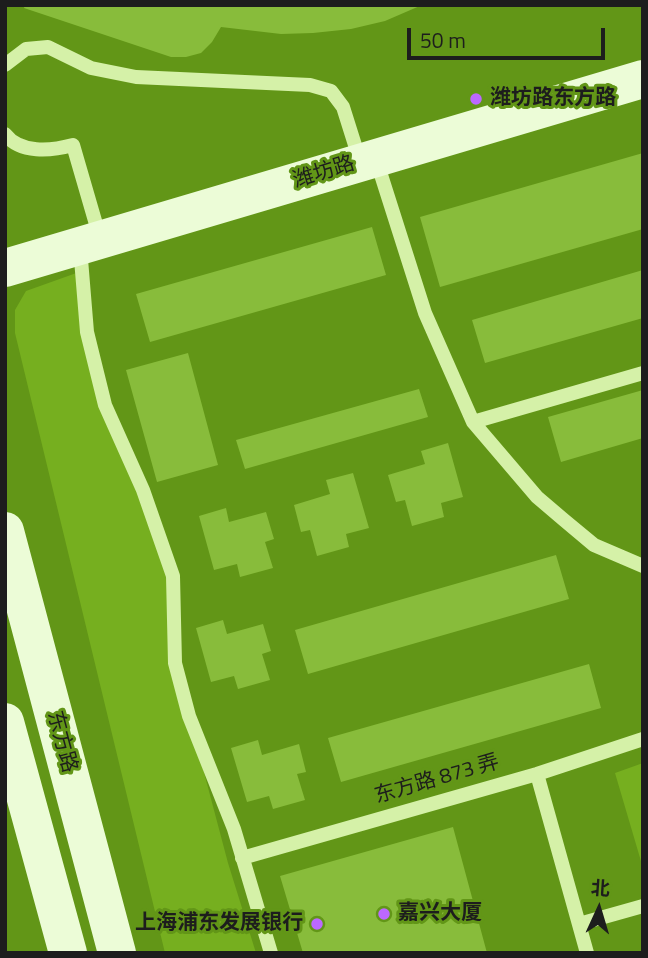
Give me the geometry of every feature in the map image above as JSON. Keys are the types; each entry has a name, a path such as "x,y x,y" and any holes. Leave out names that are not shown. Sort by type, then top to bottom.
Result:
{"main road":[{"name":"潍坊路","path":"5,268 643,79"},
{"name":"东方路","path":"5,531 117,953"},
{"path":"5,723 68,953"}],"lane":[{"path":"5,65 26,49 48,47 91,68 136,77 310,85 331,91 343,107 368,160 425,313 473,422 537,497 594,545 643,566"},
{"path":"5,134 27,149 59,149 73,145 90,243 88,332 105,405 143,490 173,576 175,663 189,716 234,829 271,953"},
{"path":"473,422 643,373"},
{"name":"东方路 873 弄","path":"242,858 537,774 643,739"},
{"path":"537,774 587,953"},
{"path":"579,924 643,906"}],"green space":[{"path":"82,271 105,405 173,576 175,663 228,863 256,953 165,953 15,333 15,310 26,291"},
{"path":"643,763 643,868 615,773"}],"building":[{"path":"25,5 422,5 385,21 351,29 281,34 221,27 201,53 171,57 24,8"},
{"path":"643,153 643,229 440,287 420,217"},
{"path":"372,227 386,275 150,342 136,294"},
{"path":"643,270 643,318 485,363 472,320"},
{"path":"188,353 218,465 157,482 126,370"},
{"path":"419,389 428,417 245,469 236,440"},
{"path":"643,390 643,438 561,462 548,417"},
{"path":"448,443 463,497 441,503 444,517 412,526 405,500 396,502 388,475 425,464 421,451"},
{"path":"353,473 369,528 346,534 349,547 317,556 310,530 301,532 294,505 330,494 326,480"},
{"path":"226,508 229,522 266,512 274,539 265,542 273,568 240,577 237,564 214,570 199,516"},
{"path":"556,555 569,599 308,674 295,630"},
{"path":"223,620 227,634 263,624 271,651 262,654 270,680 238,689 234,676 211,682 196,628"},
{"path":"589,664 601,708 341,782 328,738"},
{"path":"258,740 262,755 299,744 306,772 297,774 305,800 273,809 269,796 247,802 231,748"},
{"name":"嘉兴大厦","path":"453,827 487,953 303,953 280,876"}],"place":[{"name":"潍坊路东方路","path":"476,99"},
{"name":"嘉兴大厦","path":"384,914"},
{"name":"上海浦东发展银行","path":"317,924"}]}
